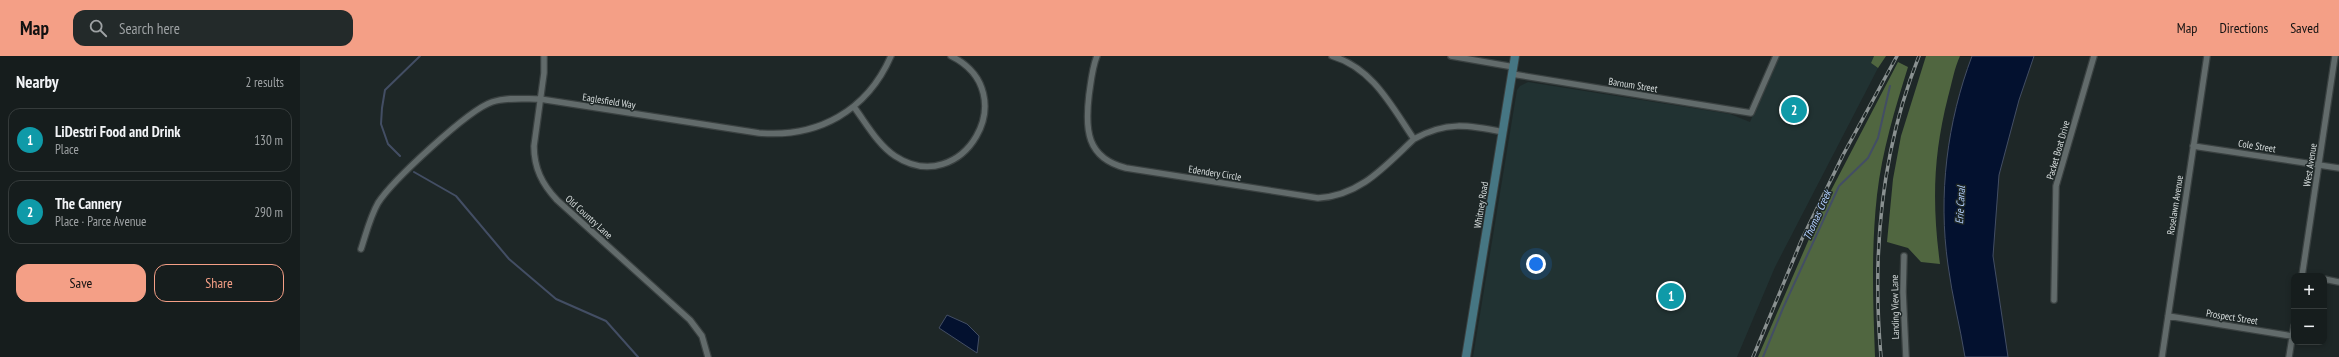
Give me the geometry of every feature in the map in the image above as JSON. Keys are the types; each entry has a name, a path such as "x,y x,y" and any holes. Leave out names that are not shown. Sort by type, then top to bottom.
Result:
{"main road":[{"name":"Whitney Road","path":"1466,357 1515,56"}],"street":[{"name":"Old Country Lane","path":"544,56 534,157 541,180 558,200 690,320 702,336 708,357"},
{"name":"Eaglesfield Way","path":"361,249 374,211 388,189 468,116 483,106 500,100 540,99 772,134 799,133 814,128 854,107 874,86 892,56"},
{"path":"854,107 884,145 903,160 927,165 941,164 955,159 968,149 978,136 983,122 985,106 981,88 975,75 963,63 952,56"},
{"name":"Edendery Circle","path":"1097,56 1090,90 1086,128 1091,141 1099,154 1119,166 1308,197 1327,198 1345,194 1361,186 1414,139 1433,130 1451,125 1471,126 1503,132"},
{"path":"1332,56 1354,66 1371,78 1414,139"},
{"name":"Barnum Street","path":"1451,56 1513,71 1751,113 1776,56"},
{"name":"Packet Boat Drive","path":"2054,300 2056,186 2094,56"},
{"name":"Roselawn Avenue","path":"2162,357 2207,56"},
{"name":"West Avenue","path":"2302,273 2335,56"},
{"name":"Cole Street","path":"2193,146 2339,168"},
{"name":"Landing View Lane","path":"1904,256 1902,292 1906,357"},
{"path":"2327,280 2339,282"},
{"name":"Prospect Street","path":"2168,316 2291,336"},
{"path":"2289,357 2291,343"}],"shaded area":[{"path":"1779,56 1874,56 1871,63 1878,68 1775,267 1737,357 1473,357 1517,90 1520,86 1528,82 1730,114 1750,122"}],"green space":[{"path":"1874,56 1886,56 1878,68 1871,63"},
{"path":"1926,56 1960,56 1943,119 1939,140 1935,180 1937,242 1940,264 1921,262 1908,248 1887,242 1893,179 1901,136"},
{"path":"1898,62 1908,67 1886,146 1879,179 1875,215 1873,276 1875,357 1758,357 1825,202"}],"water":[{"name":"Erie Canal","path":"1972,56 2034,56 2019,100 1999,175 1993,256 2008,357 1965,357 1948,265 1944,212 1947,159 1956,107"},
{"path":"947,315 967,324 979,336 977,353 939,328"}],"waterway":[{"path":"400,156 388,144 381,124 385,90 420,56"},
{"name":"Thomas Creek","path":"1763,357 1783,308 1839,186 1868,158 1878,138 1890,86"},
{"path":"414,172 456,196 509,259 556,299 606,321 638,357"}],"railway":[{"path":"1753,357 1802,239 1843,155 1897,56"},
{"path":"1881,357 1878,319 1878,280 1882,204 1896,129 1906,92 1919,56"}],"place":[{"name":"The Cannery","path":"1794,110"},
{"name":"LiDestri Food and Drink","path":"1671,296"}]}
